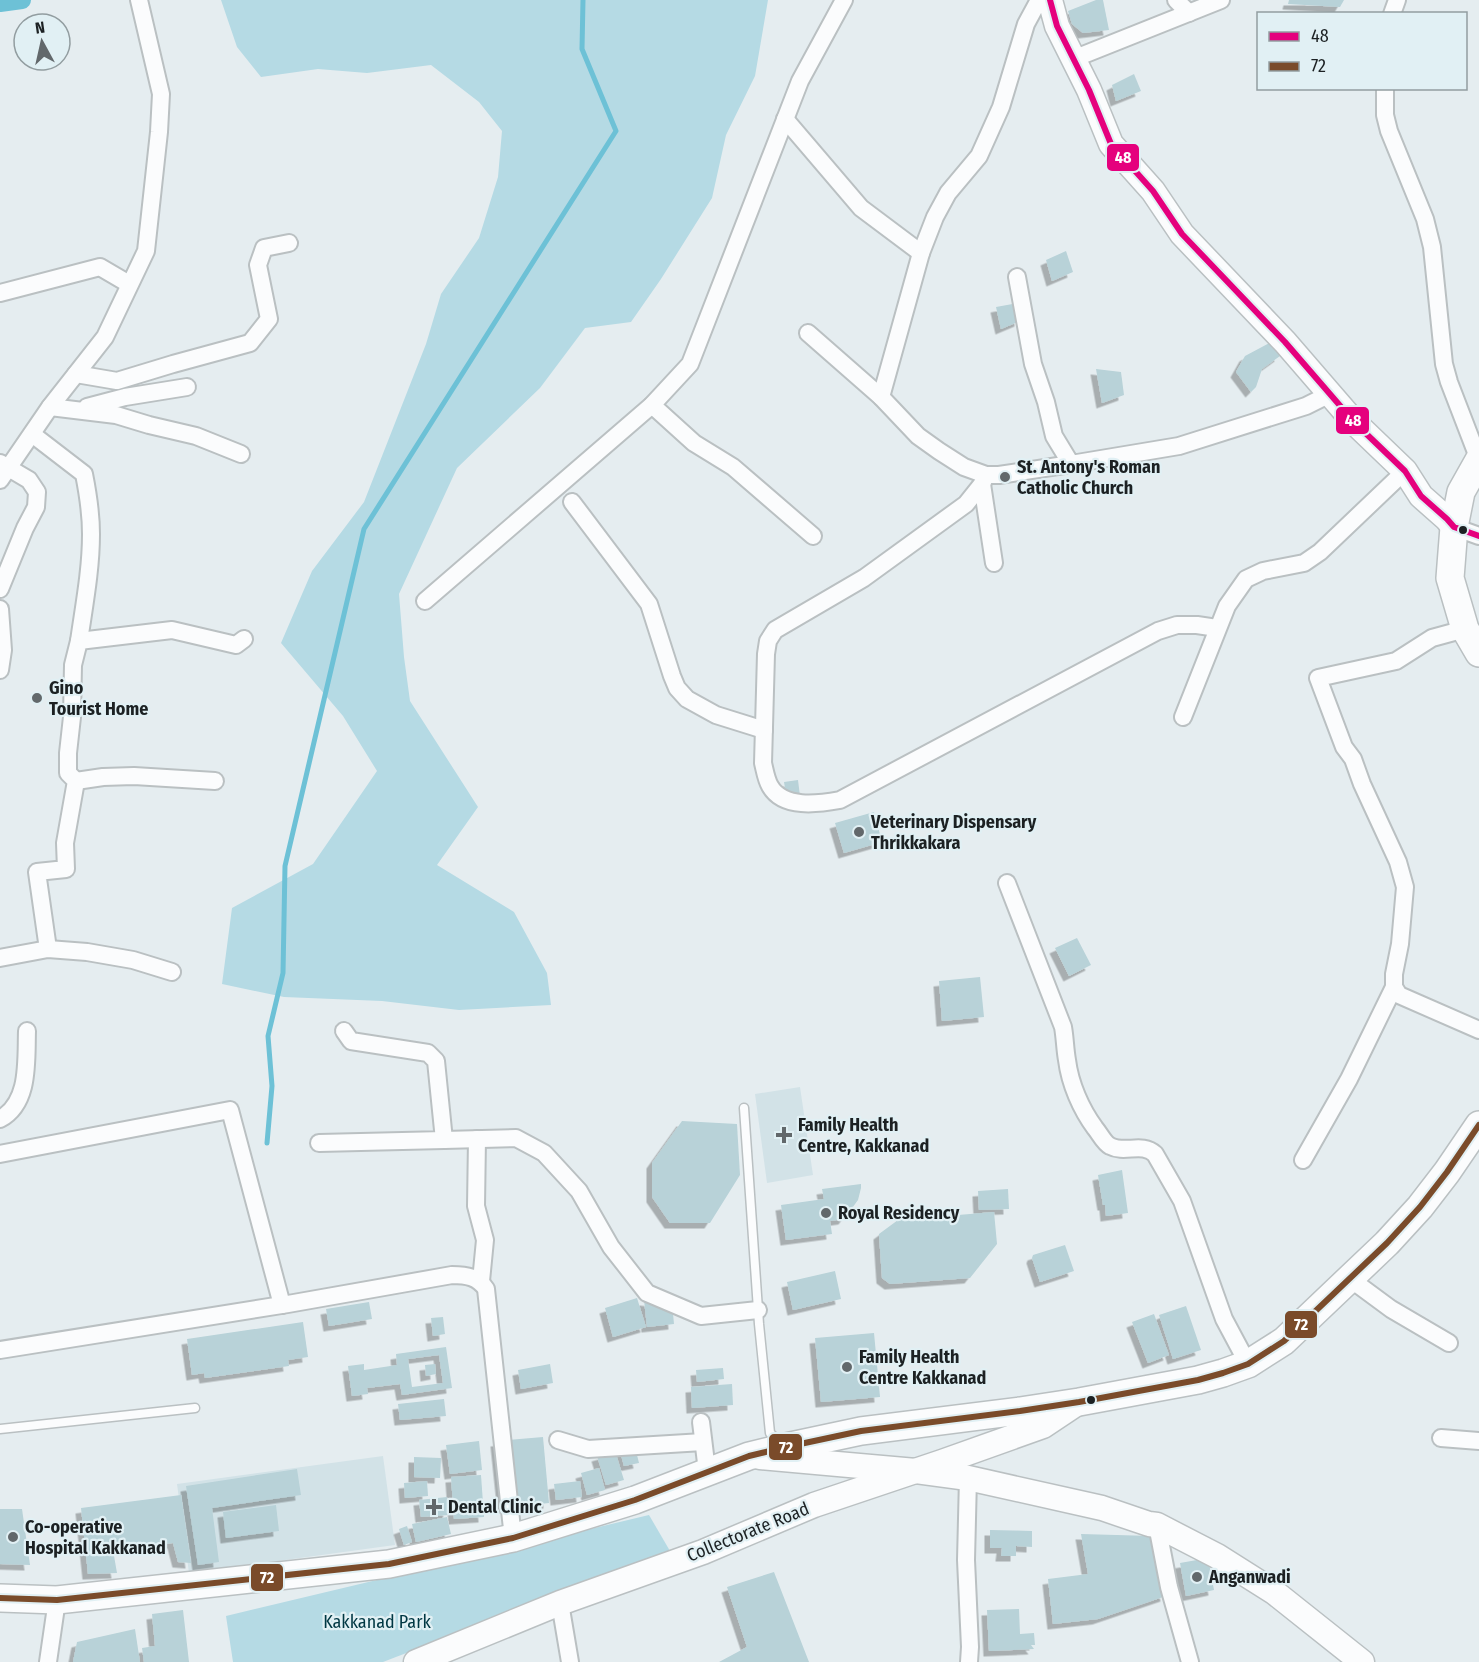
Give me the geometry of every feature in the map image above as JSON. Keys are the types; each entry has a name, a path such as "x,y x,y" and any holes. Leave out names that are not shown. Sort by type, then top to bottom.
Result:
{"main road":[{"path":"1479,460 1461,492 1454,527 1450,578 1466,629 1479,653"},
{"path":"0,1598 57,1600 389,1564 513,1538 634,1500 749,1456 786,1447 861,1431 1020,1411 1198,1380 1248,1364 1284,1341 1387,1243 1420,1208 1479,1125"}],"street":[{"path":"0,589 36,507 37,492 29,480 3,470 105,337 146,251 161,94 139,0"},
{"path":"425,601 652,405 690,364 800,81 844,0"},
{"path":"882,397 921,254 935,217 948,193 979,156 1000,106 1026,24 1039,0"},
{"path":"1050,0 1057,26 1089,90 1111,144 1154,191 1182,234 1285,342 1355,423 1405,471 1421,496 1454,527 1479,536"},
{"path":"1176,0 1189,13"},
{"path":"1073,59 1221,0"},
{"path":"1385,90 1385,115 1389,130 1425,219 1432,247 1443,364 1479,460"},
{"path":"785,118 861,208 921,254"},
{"path":"76,374 117,381 250,343 269,319 258,265 264,248 290,243"},
{"path":"0,293 100,267 129,284"},
{"path":"1017,277 1033,364 1046,402 1054,436 1071,464"},
{"path":"808,333 882,397 918,436 939,452 984,479"},
{"path":"78,410 125,397 188,387"},
{"path":"1217,628 1177,625 1158,631 840,800 820,804 799,803 780,797 770,788 766,778 763,763 766,654 768,641 775,630 864,578 928,532 966,504 984,479 1179,446 1306,406 1330,394"},
{"path":"652,405 694,443 733,467 813,536"},
{"path":"50,407 116,415 196,436 241,454"},
{"path":"32,434 84,474 90,506 91,535 88,572 74,665 68,773 76,781 134,776 215,781"},
{"path":"1183,717 1227,606 1246,579 1263,570 1304,563 1320,552 1405,471"},
{"path":"984,479 994,563"},
{"path":"572,502 649,604 677,688 687,699 716,715 764,730"},
{"path":"0,609 3,650 0,670"},
{"path":"1303,1160 1349,1079 1394,987 1405,887 1398,862 1353,759 1344,747 1318,678 1396,661 1432,638 1466,629"},
{"path":"79,641 172,630 236,645 244,639"},
{"path":"48,949 37,872 66,869 65,843 76,781"},
{"path":"1007,884 1063,1027 1069,1071 1085,1112 1105,1142 1112,1147 1150,1149 1155,1154 1182,1202 1224,1319 1248,1364"},
{"path":"0,958 48,949 87,951 133,960 172,972"},
{"path":"1394,987 1399,995 1479,1029"},
{"path":"0,1119 9,1114 21,1098 27,1031"},
{"path":"344,1031 351,1041 428,1053 436,1061 444,1140"},
{"path":"0,1154 230,1110 282,1305"},
{"path":"319,1143 516,1138 544,1153 579,1191 611,1247 647,1293 701,1316 758,1310"},
{"path":"477,1139 476,1206 484,1240 481,1281 486,1289 489,1307 513,1538"},
{"path":"0,1350 452,1275 464,1275 481,1281"},
{"path":"1350,1278 1392,1308 1449,1343"},
{"name":"Collectorate Road","path":"416,1662 560,1603 702,1552 814,1505 1042,1426 1079,1402"},
{"path":"700,1422 707,1471"},
{"path":"1441,1438 1479,1441"},
{"path":"558,1440 588,1449 703,1442"},
{"path":"749,1456 968,1478 1102,1508 1157,1525 1217,1556 1274,1592 1362,1662"},
{"path":"968,1478 966,1560 969,1662"},
{"path":"1157,1525 1169,1587 1190,1662"},
{"path":"48,1662 57,1600"},
{"path":"560,1603 570,1662"}],"lane":[{"path":"744,1108 758,1310 770,1433 786,1447"},
{"path":"0,1429 195,1408"}],"shaded area":[{"name":"Family Health Centre, Kakkanad","path":"800,1087 813,1175 767,1183 755,1094"},
{"path":"383,1456 395,1545 189,1573 177,1484"}],"green space":[{"path":"221,0 768,0 755,76 726,135 712,198 631,322 585,328 540,388 457,468 399,594 410,701 478,807 437,865 514,912 547,973 551,1005 459,1010 382,1001 284,997 222,984 232,908 313,864 377,771 343,716 281,643 312,571 364,502 426,344 441,294 479,238 498,177 502,131 479,102 431,65 367,73 318,69 261,77 237,47"},
{"name":"Kakkanad Park","path":"649,1515 670,1551 383,1662 233,1662 226,1616"}],"building":[{"path":"1096,0 1103,0 1109,30 1083,33 1072,24 1068,11"},
{"path":"1289,0 1344,0 1340,7 1288,4"},
{"path":"1134,74 1141,91 1116,101 1112,85"},
{"path":"1066,251 1073,272 1052,281 1046,260"},
{"path":"1018,303 1020,321 1001,329 996,307"},
{"path":"1275,340 1280,356 1262,369 1256,387 1251,392 1236,372 1245,356"},
{"path":"1096,369 1121,372 1124,395 1102,403"},
{"path":"798,780 800,796 786,794 784,782"},
{"name":"Veterinary Dispensary Thrikkakara","path":"874,812 882,842 844,853 835,823"},
{"path":"1077,938 1091,965 1069,976 1055,948"},
{"path":"980,977 984,1017 942,1021 939,981"},
{"path":"682,1121 737,1124 740,1175 710,1223 670,1223 652,1197 652,1163"},
{"path":"1122,1170 1128,1213 1106,1216 1098,1175"},
{"path":"861,1184 858,1200 844,1219 830,1221 832,1234 786,1240 781,1205 824,1199 822,1189"},
{"path":"1008,1189 1009,1209 979,1210 978,1191"},
{"path":"994,1212 997,1244 970,1278 890,1284 882,1278 879,1234 898,1220"},
{"path":"1065,1245 1074,1271 1040,1282 1033,1255"},
{"path":"835,1271 841,1299 793,1310 787,1282"},
{"path":"637,1298 646,1327 613,1337 605,1308"},
{"path":"644,1300 672,1303 674,1324 647,1327"},
{"path":"369,1302 372,1319 329,1326 326,1309"},
{"path":"1186,1306 1201,1350 1173,1359 1159,1315"},
{"path":"1154,1314 1169,1355 1148,1363 1132,1322"},
{"path":"443,1317 445,1334 433,1336 431,1318"},
{"path":"303,1322 308,1357 288,1360 289,1366 205,1378 204,1373 192,1375 187,1339"},
{"name":"Family Health Centre Kakkanad","path":"874,1333 880,1397 821,1402 815,1338"},
{"path":"446,1347 452,1388 402,1395 400,1384 367,1388 368,1394 352,1396 348,1366 364,1364 364,1370 397,1365 396,1354","holes":["439,1355 443,1383 412,1387 408,1359"]},
{"path":"435,1364 436,1374 426,1376 425,1365"},
{"path":"550,1364 553,1383 521,1389 518,1370"},
{"path":"723,1368 724,1379 697,1382 696,1370"},
{"path":"732,1384 733,1405 692,1408 691,1387"},
{"path":"444,1399 446,1416 400,1420 398,1404"},
{"path":"543,1437 549,1503 503,1508 496,1441"},
{"path":"479,1441 482,1470 450,1474 446,1445"},
{"path":"635,1447 639,1463 624,1466 620,1451"},
{"path":"615,1451 624,1480 606,1485 597,1456"},
{"path":"414,1457 441,1458 440,1478 414,1477"},
{"path":"599,1468 605,1490 587,1495 581,1473"},
{"path":"297,1469 301,1495 212,1508 219,1562 198,1565 186,1486"},
{"path":"481,1475 484,1517 454,1519 451,1477"},
{"path":"427,1481 428,1496 405,1498 404,1483"},
{"path":"580,1481 582,1497 556,1500 554,1484"},
{"path":"181,1495 191,1563 178,1562 173,1543 113,1550 117,1573 88,1574 81,1508"},
{"name":"Dental Clinic","path":"447,1497 449,1515 421,1517 419,1500"},
{"path":"276,1505 279,1531 226,1538 223,1512"},
{"name":"Co-operative Hospital Kakkanad","path":"0,1509 22,1509 30,1565 0,1564"},
{"path":"447,1517 451,1534 416,1542 412,1524"},
{"path":"407,1526 412,1542 404,1545 399,1529"},
{"path":"990,1530 1032,1531 1032,1547 1016,1546 1016,1556 1001,1556 1002,1548 990,1548"},
{"path":"1081,1534 1152,1536 1166,1596 1098,1619 1053,1624 1048,1579 1088,1574"},
{"name":"Anganwadi","path":"1208,1558 1214,1590 1186,1596 1180,1563"},
{"path":"774,1572 809,1662 719,1662 747,1647 727,1587"},
{"path":"1019,1609 1020,1634 1034,1633 1035,1645 1031,1645 1034,1649 989,1651 987,1610"},
{"path":"183,1610 189,1662 144,1662 142,1648 155,1646 152,1614"},
{"path":"135,1629 140,1662 73,1662 77,1642"}],"waterway":[{"path":"0,3 22,0"},
{"path":"267,1143 272,1086 268,1036 283,973 285,866 364,529 616,131 582,49 583,0"}],"transit line":[{"name":"48","path":"1050,0 1057,26 1089,90 1111,144 1153,191 1182,234 1285,342 1355,423 1405,471 1421,496 1454,527 1479,536"},
{"name":"72","path":"0,1598 57,1600 389,1564 513,1538 635,1500 749,1456 786,1447 861,1431 1079,1402 1198,1380 1223,1373 1248,1364 1284,1341 1387,1243 1420,1207 1479,1125"}],"place":[{"name":"St. Antony's Roman Catholic Church","path":"1005,477"},
{"name":"Gino Tourist Home","path":"37,698"},
{"name":"Veterinary Dispensary Thrikkakara","path":"859,832"},
{"name":"Family Health Centre, Kakkanad","path":"784,1135"},
{"name":"Royal Residency","path":"826,1213"},
{"name":"Family Health Centre Kakkanad","path":"847,1367"},
{"name":"Dental Clinic","path":"434,1507"},
{"name":"Co-operative Hospital Kakkanad","path":"13,1537"},
{"name":"Anganwadi","path":"1197,1577"}]}
